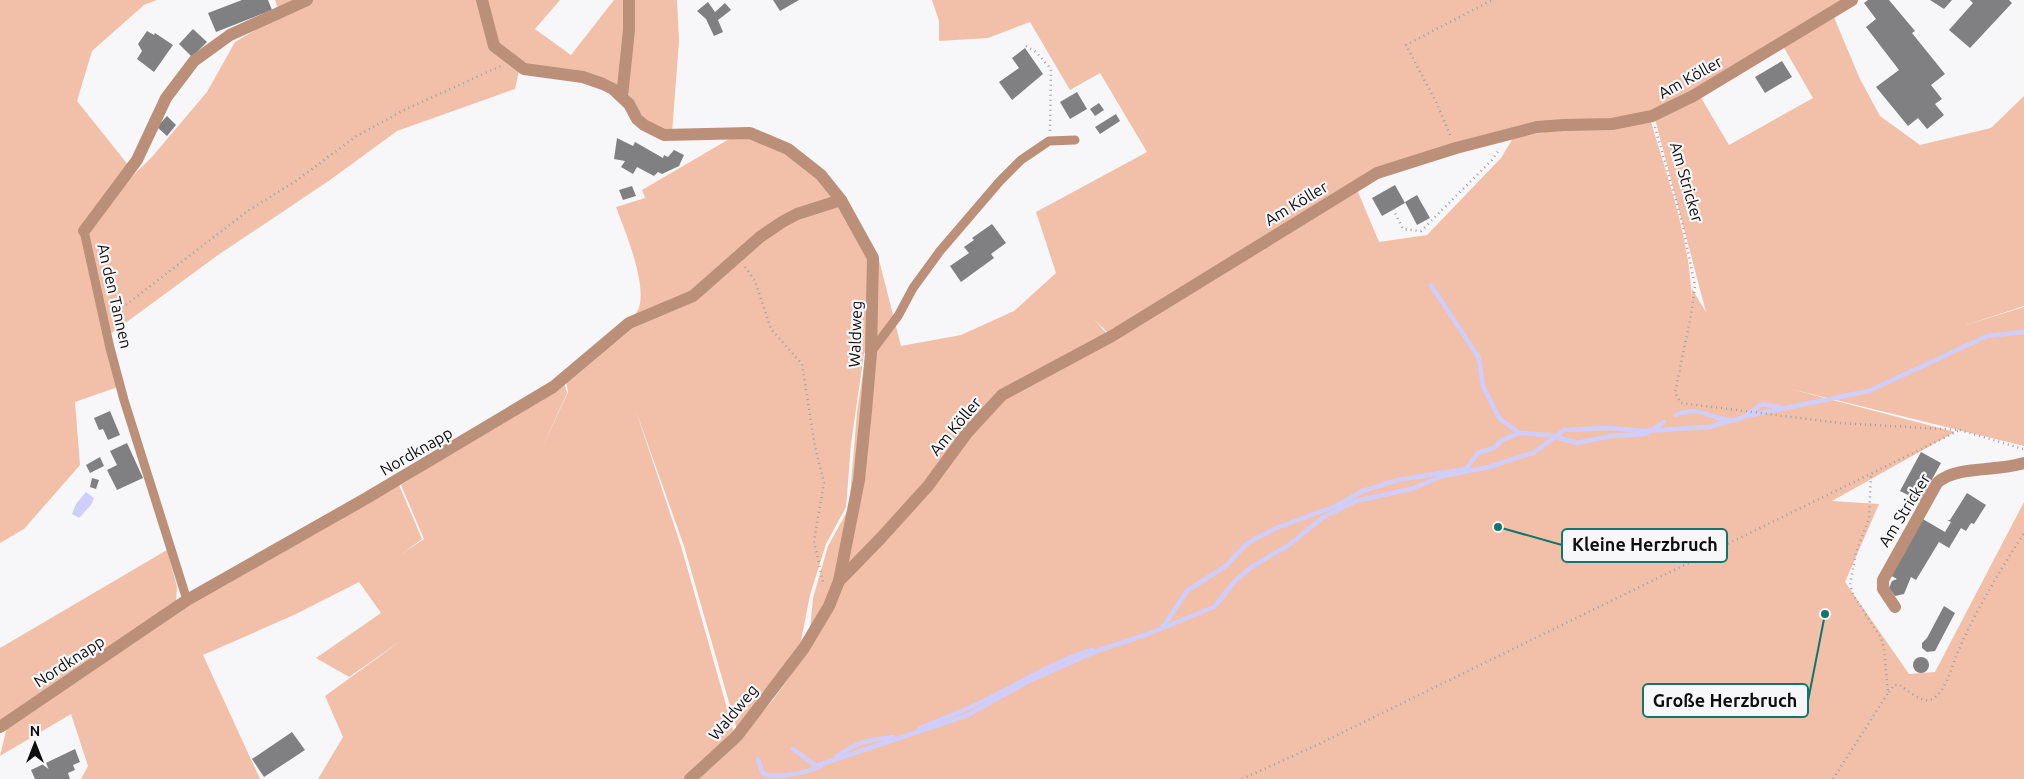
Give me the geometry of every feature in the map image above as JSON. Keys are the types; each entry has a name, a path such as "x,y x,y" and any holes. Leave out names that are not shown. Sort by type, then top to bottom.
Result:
{"street":[{"name":"An den Tannen","path":"84,231 137,160 166,98 194,61 230,35 307,0"},
{"path":"482,0 494,46 524,69 594,80 622,97 629,30 629,0"},
{"name":"Am Köller","path":"839,581 928,486 967,432 1002,395 1112,336 1377,173 1508,134 1564,124 1612,124 1652,116 1693,96 1852,0"},
{"name":"Waldweg","path":"622,97 644,125 664,135 750,133 788,149 820,175 841,200 873,258 871,353 859,480 839,581 829,606 804,648 736,736 690,779"},
{"name":"Nordknapp","path":"0,727 187,600 366,499 553,388 630,324 657,310 674,305 693,296 760,237 782,222 797,214 841,200"},
{"name":"Am Stricker","path":"1895,607 1883,589 1883,580 1937,483 1951,474 2001,469 2024,463"}],"lane":[{"path":"871,353 898,316 913,288 970,214 1021,160 1049,140 1075,140"},
{"name":"An den Tannen","path":"84,231 124,400 187,600"}],"path":[{"path":"1456,148 1437,104 1406,45 1492,0"},
{"path":"1026,46 1036,52 1050,69 1049,140"},
{"path":"105,325 116,310 165,273 212,240 249,210 296,181 355,137 404,110 497,68 511,59"},
{"name":"Am Stricker","path":"1652,116 1682,222 1695,286 1675,393 1681,403 1840,423 1960,430"},
{"path":"1393,210 1403,229 1421,231 1492,160 1508,134"},
{"path":"739,257 755,281 771,329 802,364 814,447 824,483 814,541 829,606"},
{"path":"1242,779 1318,745 1960,430 2024,449"},
{"path":"1871,474 1869,519 1856,552 1850,585 1854,596 1880,638 1884,648 1888,693"},
{"path":"1833,779 1894,685 1900,685 1921,699 1928,700 1936,697 1943,688 1967,630 2024,533"}],"shaded area":[{"path":"0,0 157,0 144,5 92,51 77,101 129,166 81,230 118,387 75,402 80,465 24,529 0,543"},
{"path":"275,0 479,0 492,48 519,71 515,89 397,131 330,180 218,255 109,335 88,234 117,191 151,158 207,92 235,42 280,15"},
{"path":"485,0 560,0 535,29 571,55 614,0 627,0 619,87 525,65 497,45"},
{"path":"632,0 677,0 679,41 672,133 655,128 634,107 625,85"},
{"path":"932,0 1845,0 1692,93 1631,118 1554,122 1375,169 1109,334 1094,319 1112,340 1356,187 1379,242 1427,235 1501,158 1513,138 1565,128 1651,122 1681,224 1689,266 1691,300 1692,289 1706,312 1655,119 1700,96 1729,145 1813,98 1783,46 1833,15 1860,79 1880,116 1920,145 1991,128 2024,96 2024,306 1966,325 2024,307 2024,446 1787,388 1955,432 1832,501 1879,504 1845,582 1909,674 1935,672 2024,502 2024,779 695,779 739,739 773,700 808,651 813,598 828,546 849,508 857,412 866,352 864,353 851,444 846,507 826,544 810,595 800,646 737,730 684,546 636,411 681,546 734,733 686,779 318,779 343,737 325,696 402,640 349,677 316,658 381,613 359,582 296,614 203,655 260,779 81,779 88,766 71,714 0,756 7,727 191,602 399,485 422,539 403,553 424,539 401,485 564,382 567,393 541,450 568,392 566,381 637,312 640,302 640,290 635,260 616,207 645,198 642,190 731,138 748,138 786,151 819,178 878,256 901,346 961,335 1014,311 1056,273 1036,212 1147,152 1100,73 1070,90 1030,22 988,38 939,41 939,21"},
{"path":"167,550 177,587 176,603 0,722 0,648"}],"water":[{"path":"86,492 94,498 91,505 79,518 72,514 76,504"}],"building":[{"path":"242,0 268,0 272,10 216,32 208,13"},
{"path":"773,0 799,0 780,11"},
{"path":"1868,0 1889,0 1915,31 1912,33 1945,74 1931,85 1942,99 1935,104 1944,115 1927,129 1918,118 1908,126 1876,87 1899,70 1866,27 1876,19 1864,3"},
{"path":"1930,0 1952,0 1944,9"},
{"path":"1970,0 2009,0 2012,3 1970,48 1949,30 1973,3"},
{"path":"708,2 715,12 725,3 731,10 718,20 723,32 714,36 706,19 697,11"},
{"path":"193,29 207,42 192,57 179,44"},
{"path":"147,31 154,35 155,33 173,45 154,72 137,59 142,51 138,44"},
{"path":"1025,48 1043,74 1012,100 999,82 1019,68 1012,58"},
{"path":"1782,61 1792,77 1765,93 1755,77"},
{"path":"1077,92 1087,109 1070,119 1060,102"},
{"path":"1099,103 1104,110 1095,116 1090,109"},
{"path":"1116,114 1120,121 1100,134 1095,127"},
{"path":"167,116 176,125 167,136 157,127"},
{"path":"617,138 633,146 635,142 663,158 664,155 668,157 674,150 684,155 679,166 662,174 658,172 654,176 637,167 633,174 621,167 625,161 614,159"},
{"path":"1395,185 1405,203 1382,216 1372,198"},
{"path":"632,186 636,196 623,200 619,190"},
{"path":"1417,195 1430,218 1417,225 1405,202"},
{"path":"992,224 1006,243 991,254 994,258 961,282 950,266 969,253 964,247 974,240 972,238"},
{"path":"110,411 120,435 108,440 103,429 99,430 94,418"},
{"path":"127,443 143,478 117,490 107,470 117,465 110,451"},
{"path":"1921,452 1941,463 1920,501 1900,491"},
{"path":"100,457 104,466 90,473 86,465"},
{"path":"92,478 99,480 96,489 90,487"},
{"path":"1967,493 1986,505 1974,524 1971,523 1966,531 1961,528 1949,548 1939,542 1916,580 1911,577 1904,594 1895,596 1889,588 1892,581 1897,579 1888,574 1921,518 1945,532 1951,522 1947,520 1950,520"},
{"path":"1944,606 1955,613 1935,651 1927,652 1922,648 1922,643 1927,638"},
{"path":"1921,657 1927,659 1929,665 1927,671 1921,673 1915,671 1913,665 1915,659"},
{"path":"292,732 305,750 264,777 252,759"},
{"path":"75,749 80,762 73,765 75,770 68,773 70,779 35,779 31,770"}],"waterway":[{"path":"1431,285 1479,358 1483,386 1499,418 1519,433"},
{"path":"1747,416 1869,391 1987,336 2024,332"},
{"path":"793,749 816,766 968,715 1027,682 1097,651 1148,634 1214,607 1236,580 1253,566 1289,545 1322,518 1356,501 1411,489 1443,476 1489,467 1535,452 1564,430 1607,428 1646,431 1709,427 1742,418 1762,404 1779,407"},
{"path":"1676,415 1697,412 1729,420"},
{"path":"1163,627 1187,591 1227,565 1246,544 1276,528 1336,506 1363,491 1398,480 1466,469 1478,453 1494,448 1502,440 1519,433 1548,435 1577,443 1611,436 1646,434 1664,422"},
{"path":"920,728 980,703 1052,666 1092,650"},
{"path":"836,757 863,742 893,737"},
{"path":"758,759 764,774 777,776 793,774 821,766"}],"place":[{"name":"Kleine Herzbruch","path":"1498,527"},
{"name":"Große Herzbruch","path":"1825,614"}]}
